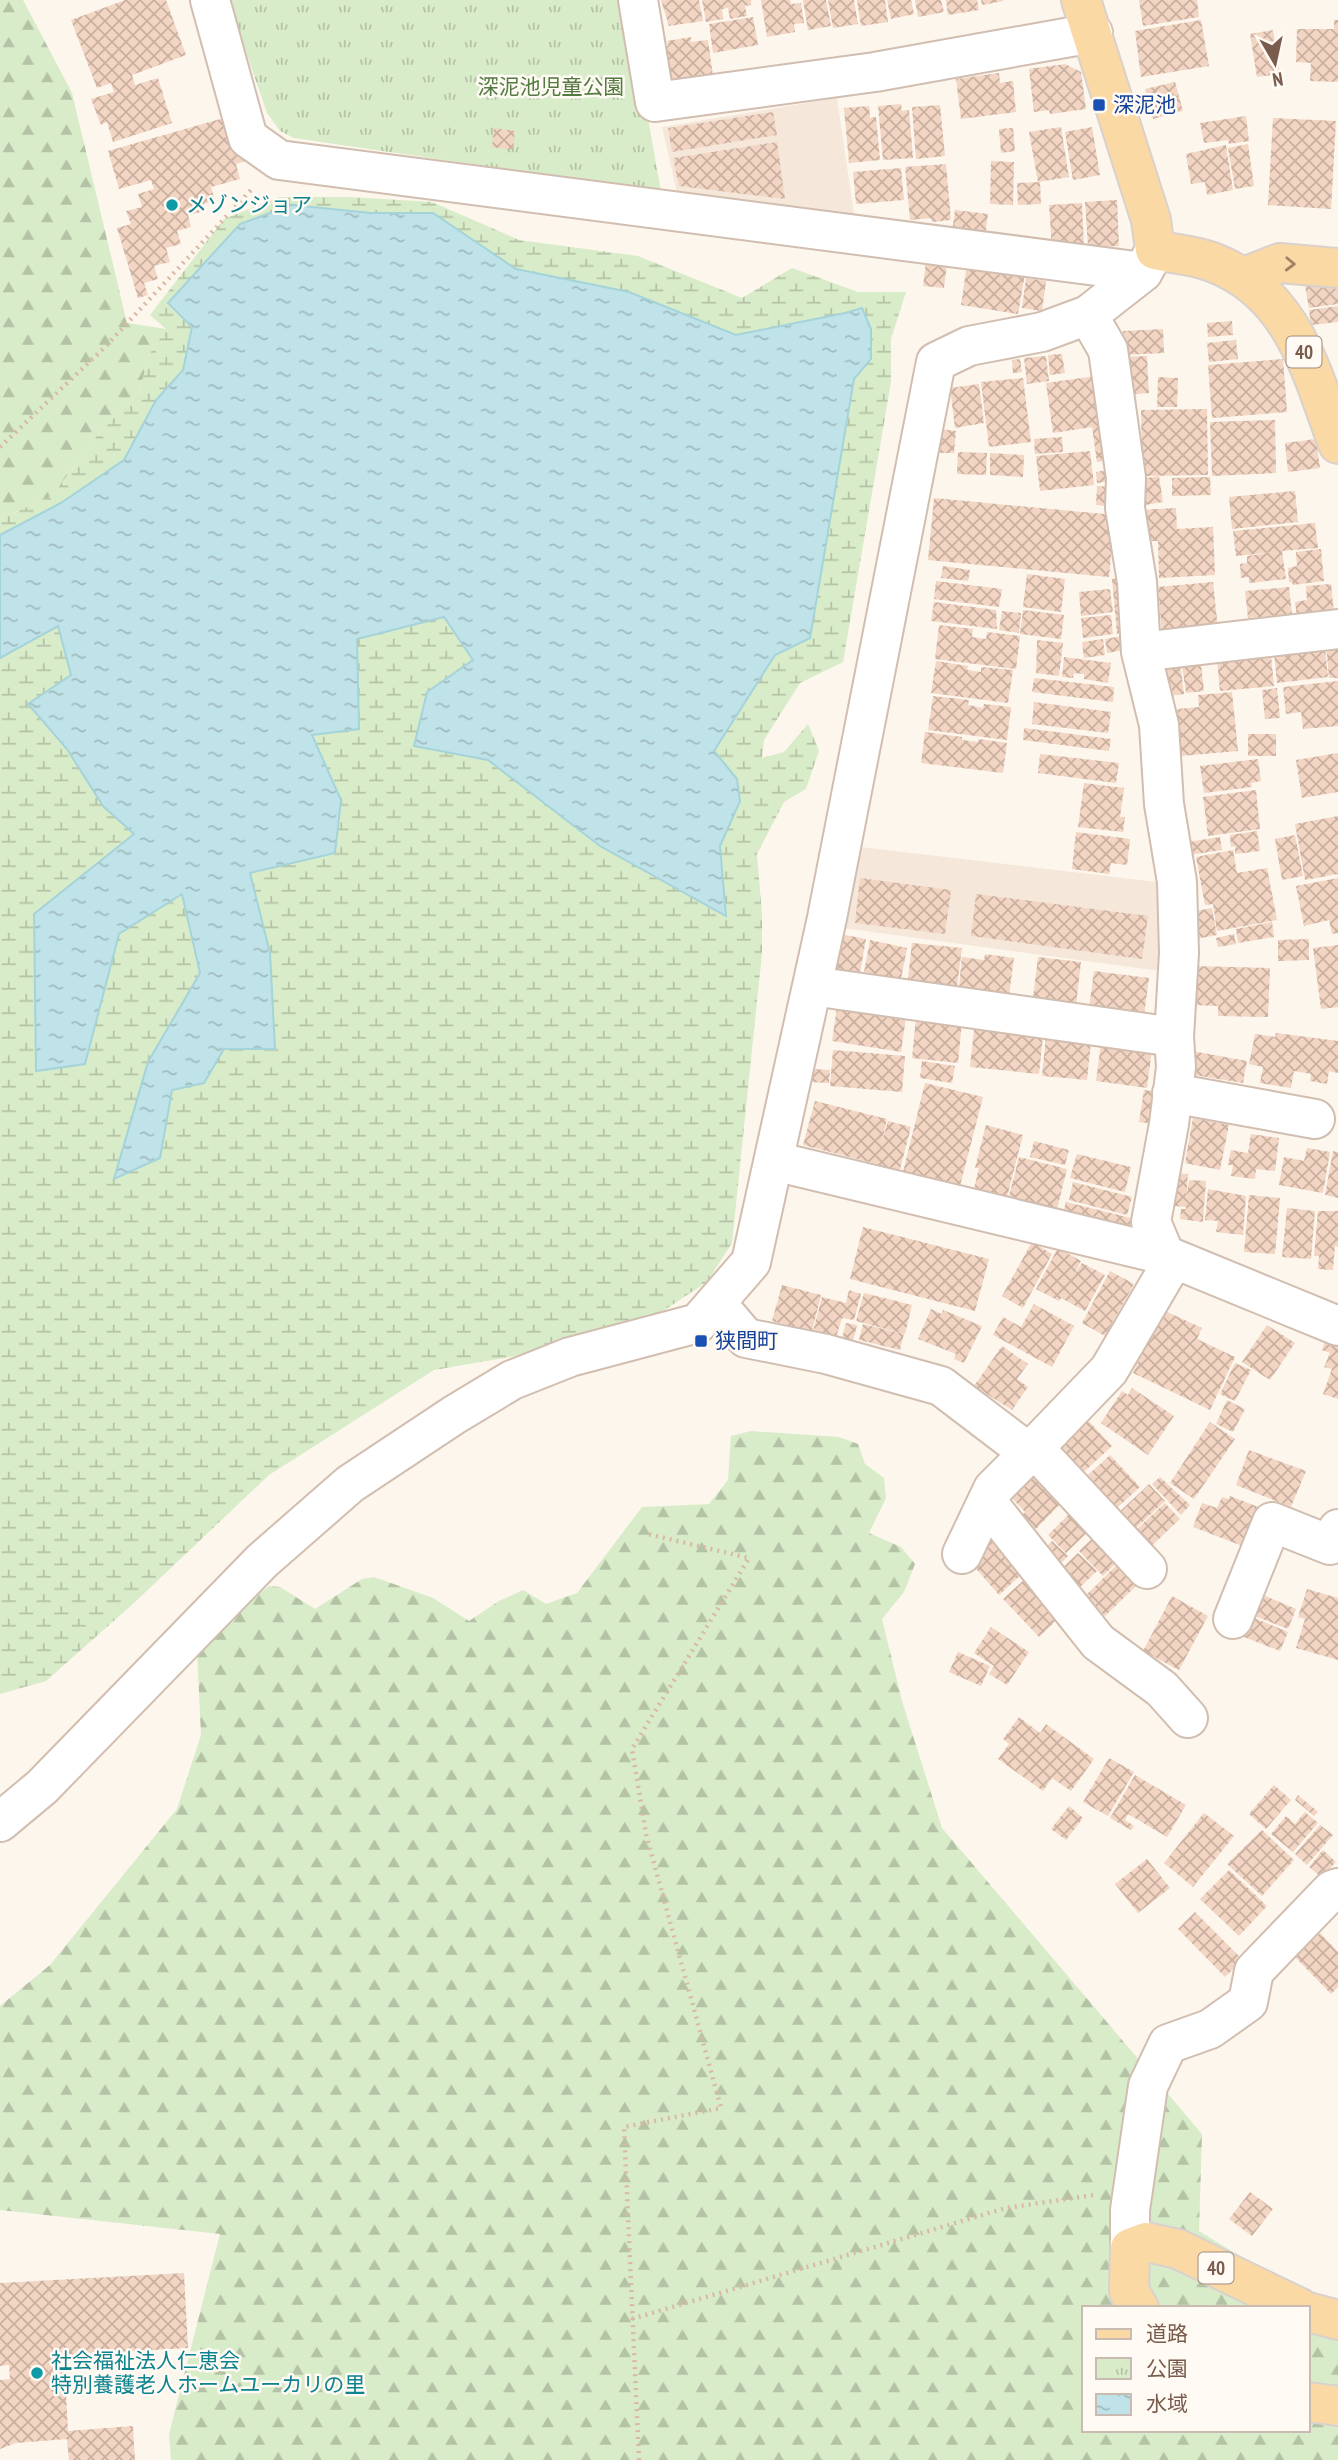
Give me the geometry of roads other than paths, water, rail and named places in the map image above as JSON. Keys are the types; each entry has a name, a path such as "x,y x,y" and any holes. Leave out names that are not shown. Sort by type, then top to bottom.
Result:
{"main road":[{"path":"1087,16 1151,220 1149,261"},
{"name":"40","path":"1149,261 1210,261 1244,276 1272,301 1301,345 1338,444"},
{"path":"1244,276 1280,263 1338,268"},
{"name":"40","path":"1130,2248 1146,2242 1178,2249 1296,2306"},
{"path":"1130,2248 1129,2291 1138,2306"},
{"path":"1310,2313 1338,2320"},
{"path":"1310,2402 1338,2406"}],"street":[{"path":"210,0 248,138 279,160 1149,261"},
{"path":"638,0 655,102 875,72 1087,16"},
{"path":"0,1822 42,1787 262,1561 350,1485 454,1415 512,1380 570,1357 698,1323 751,1262 812,986 936,362 969,346 1042,332 1088,316 1149,261"},
{"path":"1088,316 1108,350 1126,478 1125,508 1137,582 1141,652 1159,725 1164,804 1177,882 1179,953 1174,1037 1176,1067 1150,1222 1170,1257"},
{"path":"1141,652 1338,629"},
{"path":"812,986 1174,1037"},
{"path":"1172,1093 1315,1119"},
{"path":"774,1161 1170,1257 1338,1326"},
{"path":"962,1554 993,1489 1109,1370 1170,1257"},
{"path":"717,1304 746,1338 826,1354 941,1386 1032,1451 1147,1569"},
{"path":"987,1502 1098,1642 1162,1689 1188,1717"},
{"path":"1233,1619 1272,1522 1330,1545 1338,1529"},
{"path":"1130,2248 1133,2190 1148,2086 1168,2044 1210,2029 1248,2002 1254,1971 1338,1888"}],"water":[{"path":"292,205 371,213 433,213 516,269 629,292 736,335 862,308 871,329 871,359 854,379 810,638 775,655 714,751 737,779 740,801 720,846 726,916 600,846 488,760 414,746 427,692 473,660 444,617 357,639 359,729 312,735 341,800 335,853 250,873 270,953 275,1049 224,1049 204,1083 172,1090 160,1158 114,1179 148,1062 200,973 182,894 119,934 85,1064 36,1071 34,914 134,834 103,806 67,749 28,704 71,675 58,626 0,658 0,535 61,503 124,460 156,400 183,370 192,327 168,303 240,224"}],"place":[{"name":"深泥池","path":"1099,105"},
{"name":"メゾンジョア","path":"172,205"},
{"name":"狭間町","path":"701,1341"},
{"name":"社会福祉法人仁恵会 特別養護老人ホームユーカリの里","path":"37,2373"}],"park label":[{"name":"深泥池児童公園","path":"551,87"}]}
